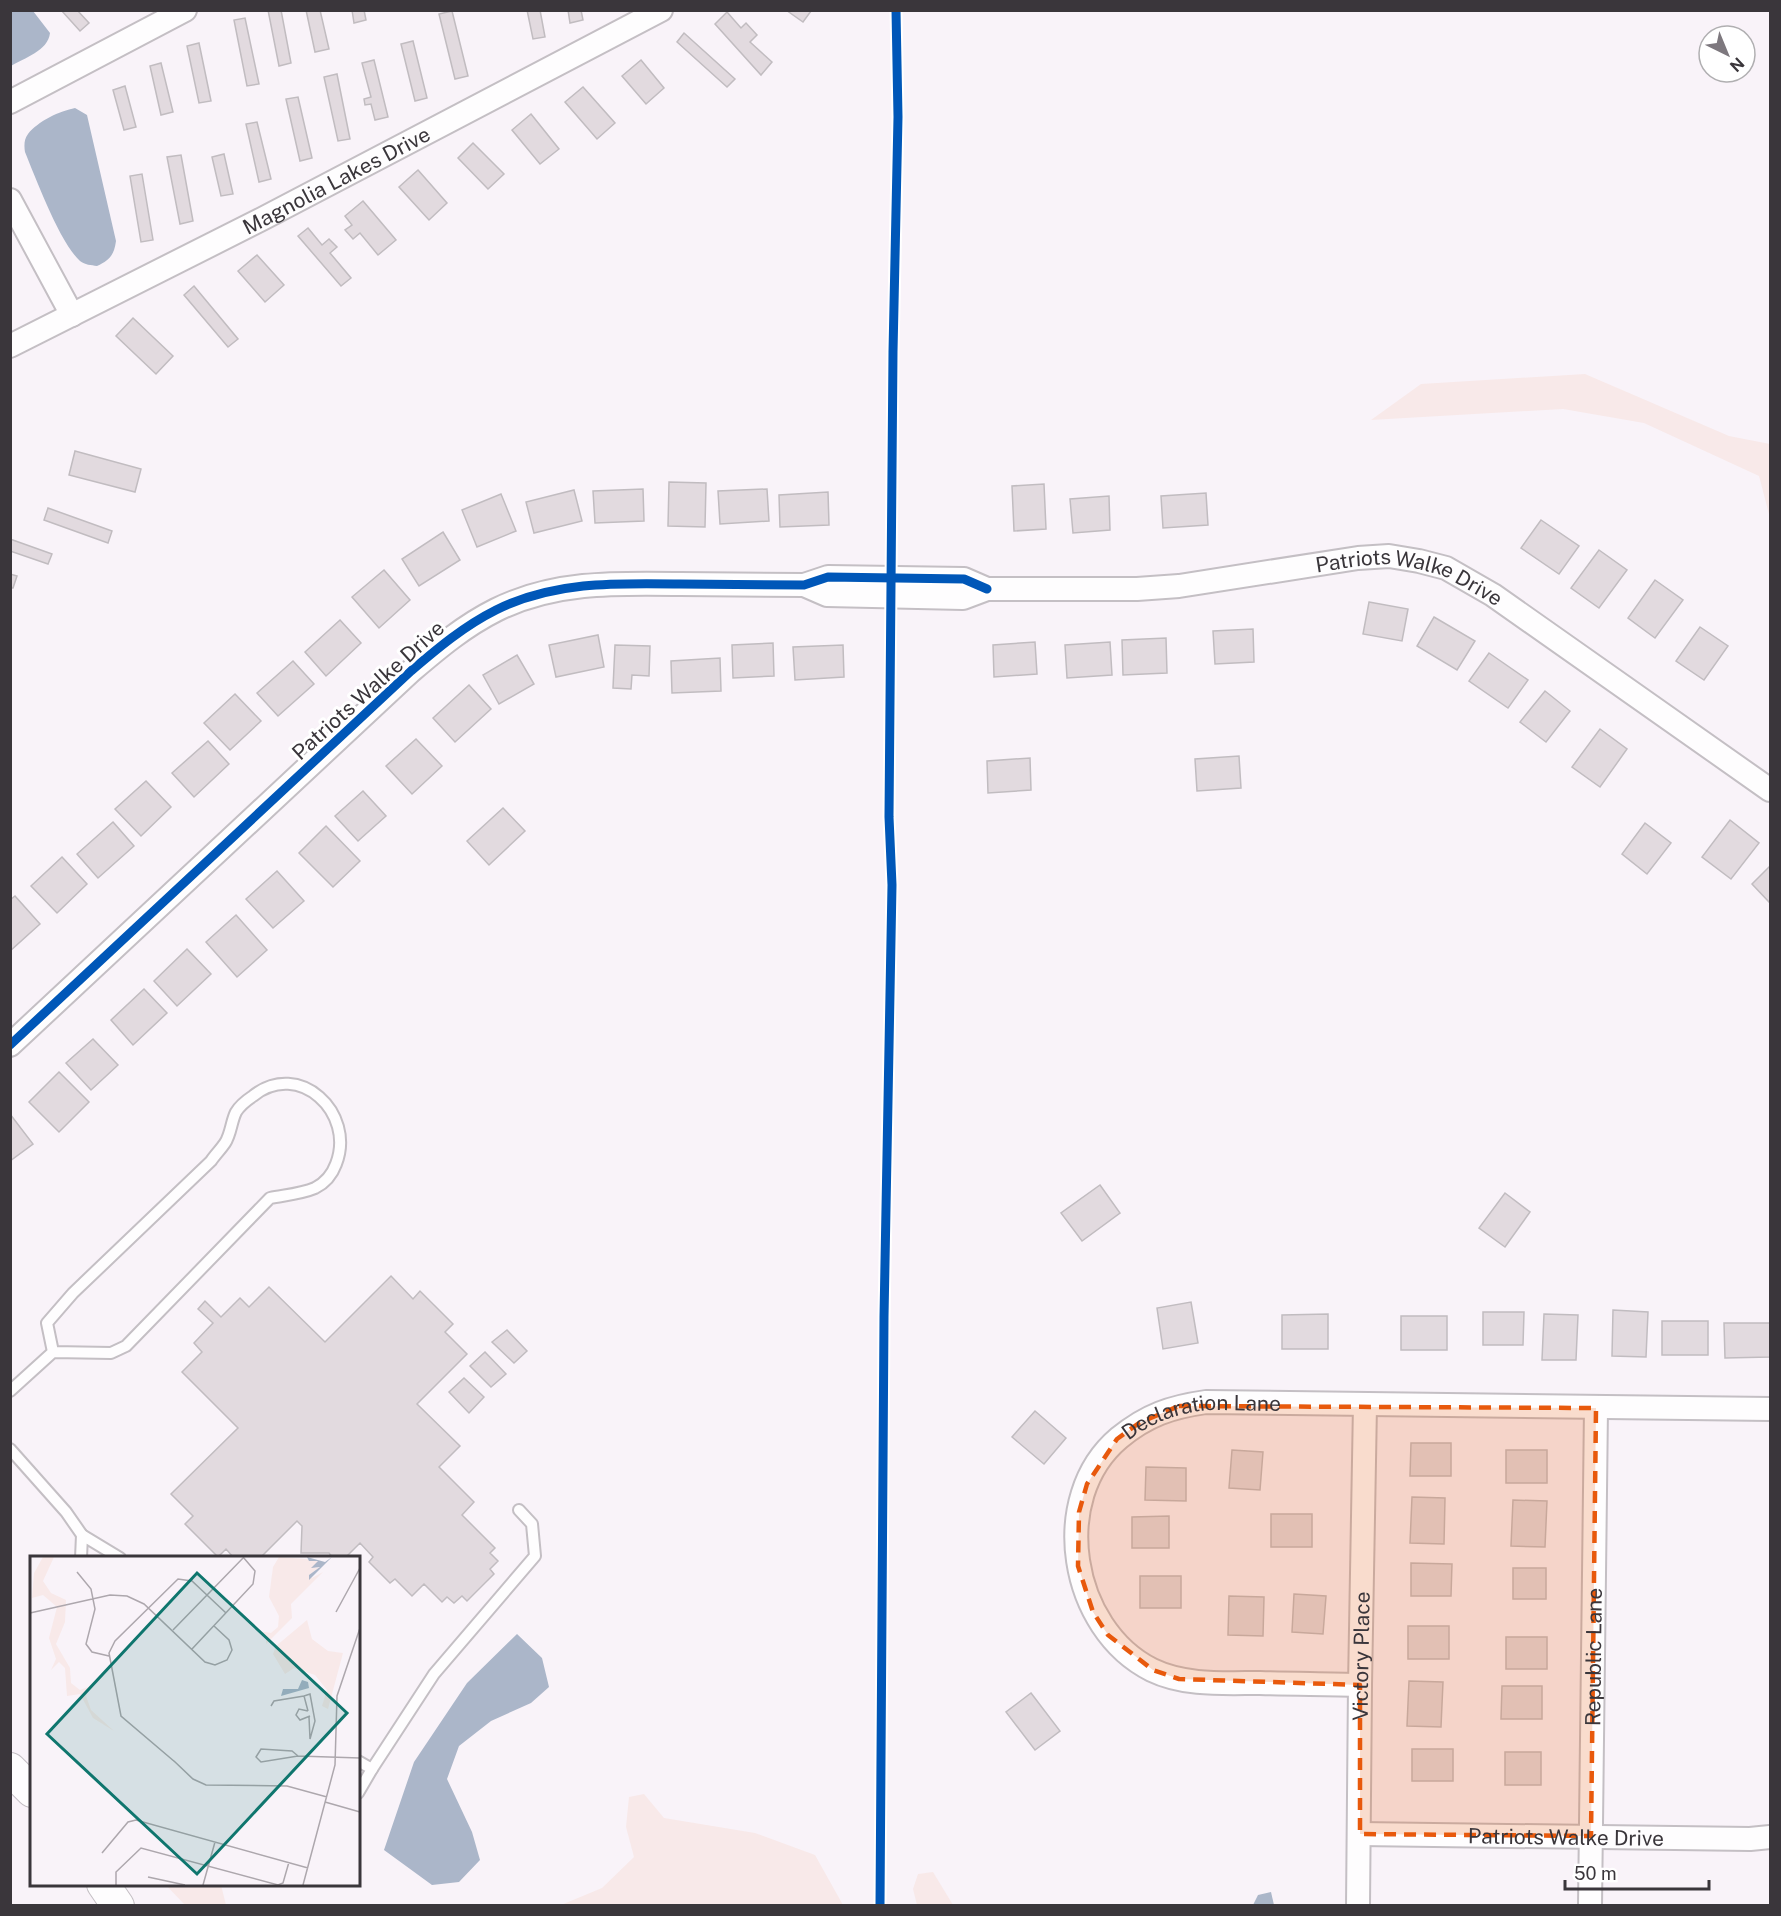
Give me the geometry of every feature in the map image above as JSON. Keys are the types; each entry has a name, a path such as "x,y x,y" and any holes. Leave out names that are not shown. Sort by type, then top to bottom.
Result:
{"main road":[{"path":"10,1769 30,1789"},
{"path":"104,1886 118,1905"}],"street":[{"path":"10,102 185,10"},
{"name":"Magnolia Lakes Drive","path":"10,346 262,219 661,10"},
{"path":"10,200 72,315"},
{"name":"Patriots Walke Drive","path":"10,1045 441,645 496,610 526,598 585,585 611,583 804,585 827,595 963,598 987,590 1137,589 1218,581 1358,558 1389,556 1419,561 1446,568 1493,595 1770,790"},
{"name":"Declaration Lane","path":"1360,1685 1215,1683 1179,1679 1153,1670 1129,1655 1108,1635 1093,1612 1083,1587 1078,1566 1077,1538 1079,1512 1087,1484 1099,1461 1118,1439 1157,1413 1179,1406 1206,1402 1770,1409"},
{"name":"Victory Place","path":"1358,1905 1365,1405"},
{"name":"Republic Lane","path":"1590,1905 1596,1408"},
{"name":"Patriots Walke Drive","path":"1360,1834 1750,1839 1770,1837"}],"lane":[{"path":"10,1391 53,1352 111,1353 126,1346 270,1198 298,1194 317,1187 332,1175 339,1157 341,1134 335,1115 320,1096 295,1084 278,1084 254,1095 237,1111 226,1142 211,1161 73,1293 47,1323 53,1352"},
{"path":"10,1449 66,1512 82,1534 118,1556"},
{"path":"360,1790 434,1674 535,1556 532,1524 519,1510"},
{"path":"81,1556 82,1534"},
{"path":"360,1762 372,1769"}],"highlighted area":[{"path":"1179,1406 1596,1408 1591,1836 1360,1834 1360,1685 1179,1679 1153,1670 1108,1635 1093,1612 1078,1566 1079,1512 1087,1484 1117,1439 1139,1423"}],"shaded area":[{"path":"1585,374 1729,436 1770,444 1770,518 1759,476 1644,423 1563,409 1371,420 1421,384"},
{"path":"644,1794 664,1818 755,1833 815,1855 843,1905 561,1905 602,1888 634,1857 626,1827 629,1797"},
{"path":"933,1872 953,1905 917,1905 913,1889 918,1874"},
{"path":"167,1886 221,1886 226,1905 185,1905"}],"water":[{"path":"11,10 33,11 50,33 45,45 29,57 11,66"},
{"path":"75,108 87,115 116,241 111,256 97,266 80,261 72,252 49,210 25,152 27,136 32,129 56,114"},
{"path":"517,1634 542,1658 549,1687 531,1703 491,1721 459,1746 447,1779 472,1832 480,1860 459,1882 432,1885 384,1850 414,1762 467,1683"},
{"path":"1271,1892 1274,1905 1253,1905 1258,1895"}],"building":[{"path":"61,10 77,10 89,23 80,31"},
{"path":"268,10 281,10 291,63 279,66"},
{"path":"306,10 320,10 329,49 315,52"},
{"path":"352,10 364,10 366,20 354,23"},
{"path":"527,10 540,10 545,37 533,39"},
{"path":"568,10 581,10 583,20 570,23"},
{"path":"786,10 810,10 811,11 803,22"},
{"path":"452,11 468,76 455,79 439,14"},
{"path":"727,12 741,28 746,23 757,35 750,42 772,62 761,75 715,24"},
{"path":"245,18 259,84 247,86 234,20"},
{"path":"684,33 735,79 727,87 677,42"},
{"path":"413,41 427,98 415,101 401,44"},
{"path":"199,43 211,101 199,103 187,46"},
{"path":"374,60 388,117 375,120 371,104 365,105 364,99 371,97 362,63"},
{"path":"641,60 664,88 646,104 622,76"},
{"path":"161,63 173,112 161,115 150,66"},
{"path":"337,74 350,139 338,141 324,77"},
{"path":"125,86 136,127 124,130 113,90"},
{"path":"583,87 615,123 597,139 565,102"},
{"path":"298,97 312,158 300,161 286,99"},
{"path":"531,114 559,149 540,164 512,130"},
{"path":"257,122 271,179 259,182 246,124"},
{"path":"473,143 504,174 488,189 458,158"},
{"path":"224,154 233,194 221,196 212,157"},
{"path":"181,155 193,221 180,224 167,157"},
{"path":"418,170 447,203 429,220 399,187"},
{"path":"142,174 153,240 141,242 130,176"},
{"path":"363,201 396,240 378,255 360,233 353,239 345,230 352,225 345,216"},
{"path":"308,228 322,245 329,239 337,247 330,253 351,278 341,286 298,236"},
{"path":"257,255 284,285 265,302 238,271"},
{"path":"194,286 238,339 228,347 184,295"},
{"path":"133,318 173,356 156,374 116,336"},
{"path":"75,451 141,469 135,492 69,475"},
{"path":"669,482 706,483 705,527 668,526"},
{"path":"1044,484 1046,529 1014,531 1012,486"},
{"path":"643,489 644,521 595,523 593,491"},
{"path":"767,489 769,521 720,524 718,491"},
{"path":"574,490 582,521 534,533 526,502"},
{"path":"828,492 829,525 780,527 779,495"},
{"path":"1206,493 1208,525 1163,528 1161,496"},
{"path":"501,494 516,531 477,547 462,510"},
{"path":"1109,496 1110,530 1073,533 1070,499"},
{"path":"48,508 112,531 108,543 44,520"},
{"path":"1541,520 1579,546 1559,574 1521,548"},
{"path":"443,532 460,560 419,586 402,559"},
{"path":"10,539 52,554 48,564 10,551"},
{"path":"1599,550 1627,570 1599,608 1571,588"},
{"path":"384,570 410,600 379,628 352,597"},
{"path":"10,574 17,576 13,588 10,588"},
{"path":"1655,580 1683,600 1655,638 1628,618"},
{"path":"1369,602 1408,609 1402,641 1363,634"},
{"path":"1434,617 1475,641 1457,670 1417,646"},
{"path":"340,620 361,643 326,676 305,652"},
{"path":"1700,627 1728,646 1704,680 1676,661"},
{"path":"1253,629 1254,662 1215,664 1213,631"},
{"path":"598,635 604,667 556,677 549,645"},
{"path":"1166,638 1167,673 1123,675 1122,640"},
{"path":"1035,642 1037,674 994,677 993,645"},
{"path":"1110,642 1112,675 1067,678 1065,645"},
{"path":"773,643 774,676 733,678 732,645"},
{"path":"615,645 650,646 649,676 632,675 631,689 613,688"},
{"path":"843,645 844,677 795,680 793,647"},
{"path":"1489,653 1528,680 1508,708 1469,681"},
{"path":"517,655 534,684 499,704 483,675"},
{"path":"720,658 721,691 672,693 671,661"},
{"path":"293,661 314,684 278,716 257,693"},
{"path":"469,685 491,709 455,742 433,718"},
{"path":"1545,691 1570,711 1546,742 1520,722"},
{"path":"235,694 261,721 230,750 204,723"},
{"path":"1600,729 1627,749 1600,787 1572,767"},
{"path":"416,739 442,766 412,794 386,766"},
{"path":"208,741 229,764 194,797 172,773"},
{"path":"1239,756 1241,788 1197,791 1195,759"},
{"path":"1030,758 1031,790 988,793 987,761"},
{"path":"146,781 171,807 141,836 115,809"},
{"path":"363,791 386,816 358,841 335,816"},
{"path":"503,808 525,831 489,865 467,841"},
{"path":"1730,820 1759,843 1731,879 1702,857"},
{"path":"113,822 134,846 98,878 77,854"},
{"path":"1645,823 1671,843 1647,874 1622,854"},
{"path":"326,826 360,861 333,887 299,853"},
{"path":"62,857 87,884 57,913 31,886"},
{"path":"1770,866 1770,903 1752,884"},
{"path":"277,871 304,901 273,928 246,899"},
{"path":"15,896 40,924 10,951 10,900"},
{"path":"236,915 267,950 237,977 206,942"},
{"path":"187,949 211,974 177,1006 154,981"},
{"path":"144,989 167,1013 133,1045 111,1020"},
{"path":"93,1039 118,1065 91,1090 66,1063"},
{"path":"59,1072 89,1102 59,1132 29,1102"},
{"path":"10,1114 33,1144 10,1161"},
{"path":"1100,1185 1120,1213 1082,1241 1061,1213"},
{"path":"1505,1193 1530,1212 1505,1247 1479,1228"},
{"path":"391,1276 413,1299 420,1291 453,1324 445,1332 467,1354 417,1404 460,1446 439,1467 474,1502 462,1515 495,1548 490,1553 498,1561 490,1569 494,1574 467,1601 462,1596 454,1603 447,1597 442,1602 424,1584 412,1596 395,1579 390,1583 369,1562 373,1557 360,1543 347,1556 331,1556 329,1553 301,1553 302,1526 297,1521 262,1556 232,1556 226,1549 217,1556 185,1524 193,1516 171,1494 238,1428 182,1372 202,1352 194,1343 213,1323 198,1309 205,1301 221,1317 240,1298 249,1307 269,1287 325,1342"},
{"path":"1191,1302 1198,1343 1163,1349 1157,1308"},
{"path":"1613,1310 1648,1312 1646,1357 1612,1356"},
{"path":"1483,1312 1524,1312 1523,1345 1483,1345"},
{"path":"1328,1314 1328,1349 1282,1349 1282,1315"},
{"path":"1544,1314 1578,1315 1576,1360 1542,1360"},
{"path":"1401,1316 1447,1316 1447,1350 1401,1350"},
{"path":"1662,1321 1708,1321 1708,1355 1662,1355"},
{"path":"1724,1323 1770,1323 1770,1357 1725,1358"},
{"path":"507,1330 527,1351 514,1363 492,1342"},
{"path":"485,1352 506,1374 491,1387 470,1366"},
{"path":"464,1378 484,1397 469,1413 449,1392"},
{"path":"1035,1411 1066,1438 1044,1464 1012,1437"},
{"path":"1411,1443 1451,1443 1451,1476 1410,1476"},
{"path":"1232,1450 1263,1452 1260,1490 1229,1488"},
{"path":"1506,1450 1547,1450 1547,1483 1506,1483"},
{"path":"1146,1467 1186,1468 1186,1501 1145,1500"},
{"path":"1412,1497 1445,1498 1444,1544 1410,1543"},
{"path":"1513,1500 1547,1501 1545,1547 1511,1546"},
{"path":"1271,1514 1312,1514 1312,1547 1271,1547"},
{"path":"1169,1516 1169,1548 1132,1548 1132,1517"},
{"path":"1411,1563 1452,1564 1451,1596 1411,1596"},
{"path":"1513,1568 1546,1568 1546,1599 1513,1599"},
{"path":"1140,1576 1181,1576 1181,1608 1140,1608"},
{"path":"1294,1594 1326,1596 1323,1634 1292,1632"},
{"path":"1229,1596 1264,1597 1263,1636 1228,1635"},
{"path":"1408,1626 1449,1626 1449,1659 1408,1659"},
{"path":"1506,1637 1547,1637 1547,1669 1506,1669"},
{"path":"1409,1681 1443,1682 1441,1727 1407,1726"},
{"path":"1502,1686 1542,1686 1542,1719 1501,1719"},
{"path":"1031,1693 1060,1731 1035,1750 1006,1712"},
{"path":"1412,1749 1453,1749 1453,1781 1412,1781"},
{"path":"1505,1752 1541,1752 1541,1785 1505,1785"}],"cycle path":[{"path":"880,1906 884,1317 892,885 889,817 893,352 898,117 896,10"},
{"path":"10,1045 411,671 462,630 496,610 540,594 609,584 804,585 828,577 964,579 987,589"}]}
